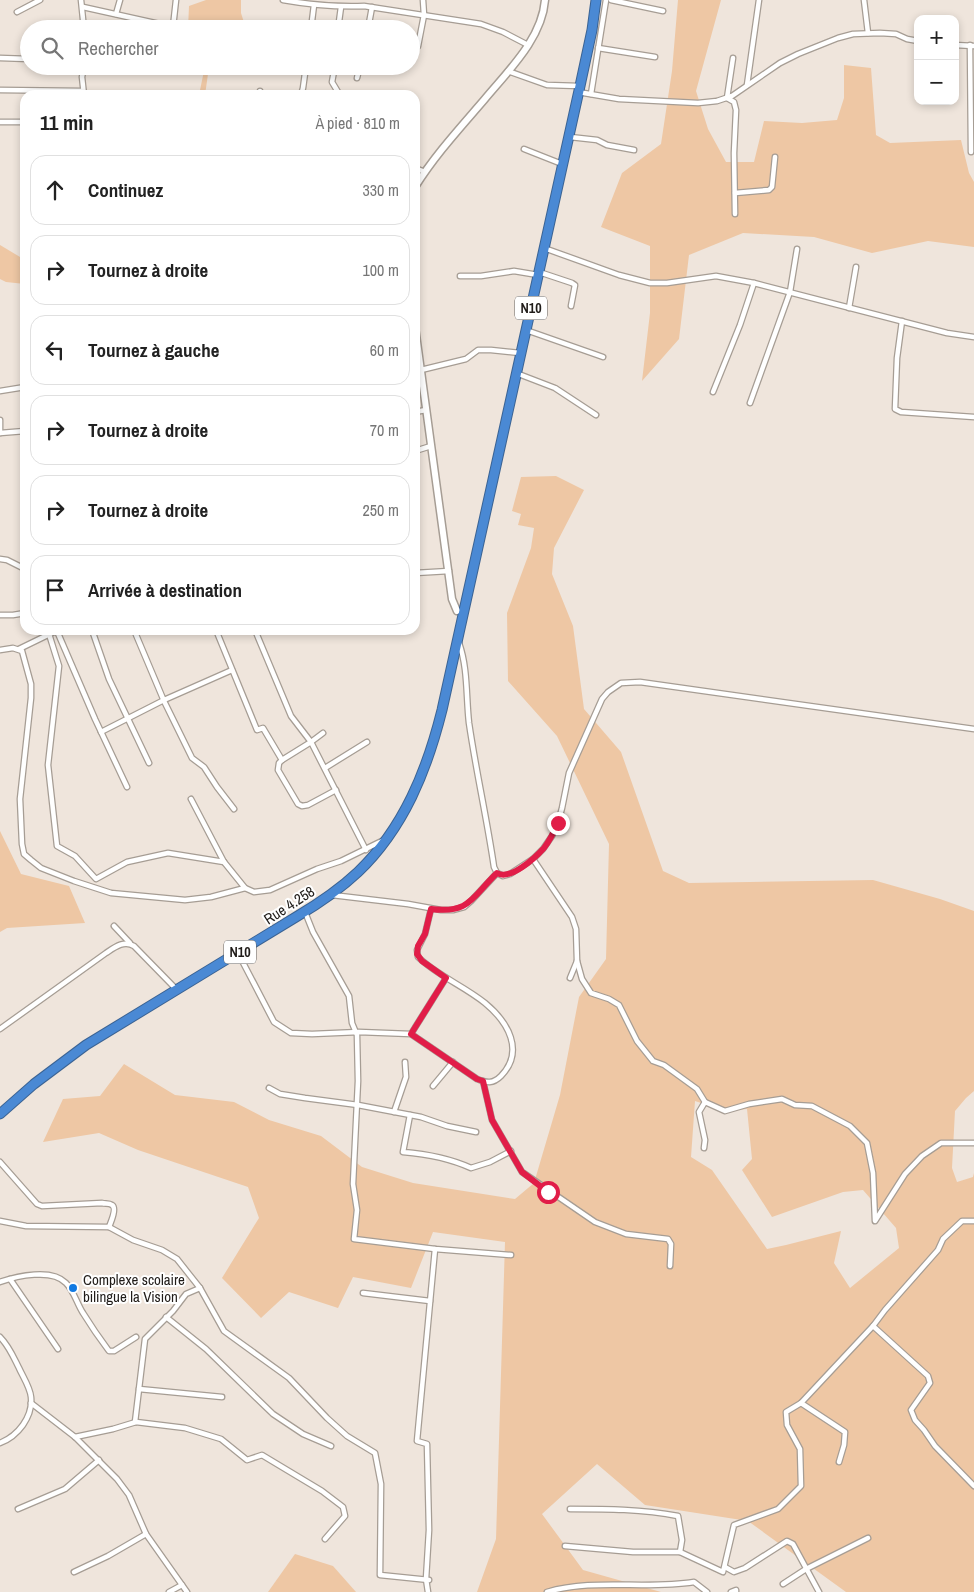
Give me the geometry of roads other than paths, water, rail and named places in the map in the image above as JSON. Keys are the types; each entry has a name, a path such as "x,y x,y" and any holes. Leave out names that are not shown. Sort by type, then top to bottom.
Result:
{"highway":[{"name":"N10","path":"460,614 539,274 592,30 596,0"},
{"name":"Rue 4.258","path":"0,1114 66,1059 305,912 357,873 378,851 406,809 430,756 458,640 460,614"}],"main road":[{"path":"420,178 528,45 543,15 545,0"},
{"path":"420,364 452,599 460,614"}],"street":[{"path":"17,12 40,0"},
{"path":"81,0 84,20"},
{"path":"116,14 120,0"},
{"path":"174,20 176,0"},
{"path":"283,0 314,5 372,7 481,24 503,32 528,45"},
{"path":"350,0 351,7"},
{"path":"420,36 424,15 423,0"},
{"path":"591,94 606,0"},
{"path":"611,0 663,11"},
{"path":"640,6 642,0"},
{"path":"747,85 759,0"},
{"path":"864,0 868,33"},
{"path":"312,20 314,5"},
{"path":"83,7 144,20"},
{"path":"339,20 341,7"},
{"path":"370,20 372,7"},
{"path":"508,71 547,85 579,89 591,94 619,100 698,103 717,101 732,96 780,63 838,38 868,33 896,34 914,40"},
{"path":"959,45 972,46 971,152"},
{"path":"598,48 655,57"},
{"path":"0,58 20,59"},
{"path":"727,98 732,58"},
{"path":"82,75 83,90"},
{"path":"302,90 305,75"},
{"path":"333,75 332,82 337,90"},
{"path":"0,90 20,91"},
{"path":"727,98 734,102 736,110 734,153 735,214"},
{"path":"0,122 20,122"},
{"path":"568,136 597,140 607,145 634,150"},
{"path":"524,150 562,164"},
{"path":"735,193 768,190 772,187 775,157"},
{"path":"420,170 424,172"},
{"path":"544,248 650,283 716,276 754,283 952,334 974,337"},
{"path":"750,404 790,292 797,249"},
{"path":"849,308 856,267"},
{"path":"460,276 481,276 514,271 539,274 575,285 571,306"},
{"path":"713,392 740,325 754,283"},
{"path":"902,321 897,358 895,410 974,417"},
{"path":"526,330 603,357"},
{"path":"421,370 466,358 478,350 520,353"},
{"path":"516,373 554,388 596,416"},
{"path":"0,391 20,388"},
{"path":"420,411 426,410"},
{"path":"0,420 0,433 20,431"},
{"path":"420,449 431,446"},
{"path":"0,559 8,560 20,566"},
{"path":"420,573 449,571"},
{"path":"0,615 20,614"},
{"path":"0,650 19,649 47,635"},
{"path":"49,635 59,666 48,764 57,846 75,856 96,879 128,862 168,853 224,862"},
{"path":"59,635 127,787"},
{"path":"94,635 109,679 149,763"},
{"path":"136,635 164,700 192,758 204,767 234,809"},
{"path":"218,635 256,730 264,728 282,760"},
{"path":"257,635 291,716 311,742 366,850"},
{"path":"458,640 463,656 470,727 488,822 494,867 497,873 503,876 510,874 533,859 552,836 558,823 569,773 602,699 621,683 640,682 974,728"},
{"path":"19,649 24,655 30,678 31,692 20,799 22,844 24,854 41,868 111,893 185,900 211,897 245,888 258,892 270,890 366,850 386,839"},
{"path":"101,732 164,700 232,670"},
{"path":"323,733 282,760 278,770 298,804 302,806 308,805 336,790"},
{"path":"325,768 367,742"},
{"path":"191,799 224,862 245,888"},
{"path":"533,859 572,917 576,929 577,961 582,979 590,992 619,1005 636,1041 653,1061 664,1065 691,1084 697,1089 705,1102 725,1111 749,1104 782,1099 796,1105 812,1106 850,1126 867,1143 873,1174 875,1221 905,1174 922,1156 941,1143 974,1143"},
{"path":"329,895 408,904 431,909 453,910 464,907 472,901 497,873"},
{"path":"238,953 274,1022 291,1033 356,1032 411,1034 483,1081 493,1082 506,1071 512,1059 514,1050 512,1039 507,1028 486,1003 422,961 417,954 418,946 425,934 431,909"},
{"path":"305,912 313,932 348,996 351,1018 356,1032 358,1080 354,1184 357,1210 354,1239 435,1249 511,1255"},
{"path":"114,926 177,990"},
{"path":"0,1029 106,952 121,944 130,943"},
{"path":"570,978 577,961"},
{"path":"411,1034 446,978"},
{"path":"394,1112 406,1077 404,1062"},
{"path":"433,1086 453,1062"},
{"path":"483,1081 492,1120 522,1172 595,1222 626,1234 668,1239 671,1244 670,1266"},
{"path":"269,1088 280,1094 410,1115 476,1132"},
{"path":"704,1148 705,1140 700,1112 705,1102"},
{"path":"410,1115 403,1152 452,1160 471,1168 490,1162 511,1151"},
{"path":"0,1162 37,1204 42,1206 112,1204 114,1211 109,1227"},
{"path":"566,1546 633,1552 680,1552 723,1572 734,1525 778,1509 801,1486 800,1449 787,1425 786,1412 801,1403 873,1326 938,1250 943,1240 962,1220 974,1221"},
{"path":"0,1222 26,1226 109,1227 133,1240 162,1250 177,1259 200,1288 224,1331 289,1378 347,1436 375,1453 381,1484 380,1575 427,1579"},
{"path":"428,1592 429,1530 426,1444 417,1441 435,1249"},
{"path":"0,1282 17,1276 51,1276 66,1282 83,1314 109,1351 114,1351 136,1337"},
{"path":"10,1279 58,1349"},
{"path":"135,1422 144,1339 186,1294 200,1288"},
{"path":"363,1293 430,1301"},
{"path":"166,1317 206,1349 273,1414 303,1434 331,1446"},
{"path":"873,1326 928,1376 930,1383 911,1410 915,1420 935,1446 974,1486"},
{"path":"0,1337 12,1353 29,1389 31,1403 28,1415 16,1434 0,1443"},
{"path":"139,1389 222,1397"},
{"path":"31,1403 75,1437 117,1479 129,1495 146,1534 187,1592"},
{"path":"801,1403 845,1432 844,1445 839,1462"},
{"path":"75,1437 135,1422 186,1428 221,1439 247,1460 262,1456 322,1491 343,1507 345,1516 325,1539"},
{"path":"18,1510 65,1489 99,1460"},
{"path":"570,1509 611,1509 678,1516 682,1540 680,1552"},
{"path":"74,1572 108,1556 146,1534"},
{"path":"782,1584 806,1569 868,1538"},
{"path":"725,1568 734,1572 745,1568 787,1541 793,1544 819,1592"},
{"path":"547,1592 573,1586 672,1586 694,1582 707,1592"},
{"path":"169,1592 182,1585"},
{"path":"731,1592 736,1590 736,1592"}],"place":[{"name":"Complexe scolaire bilingue la Vision","path":"73,1288"}]}
